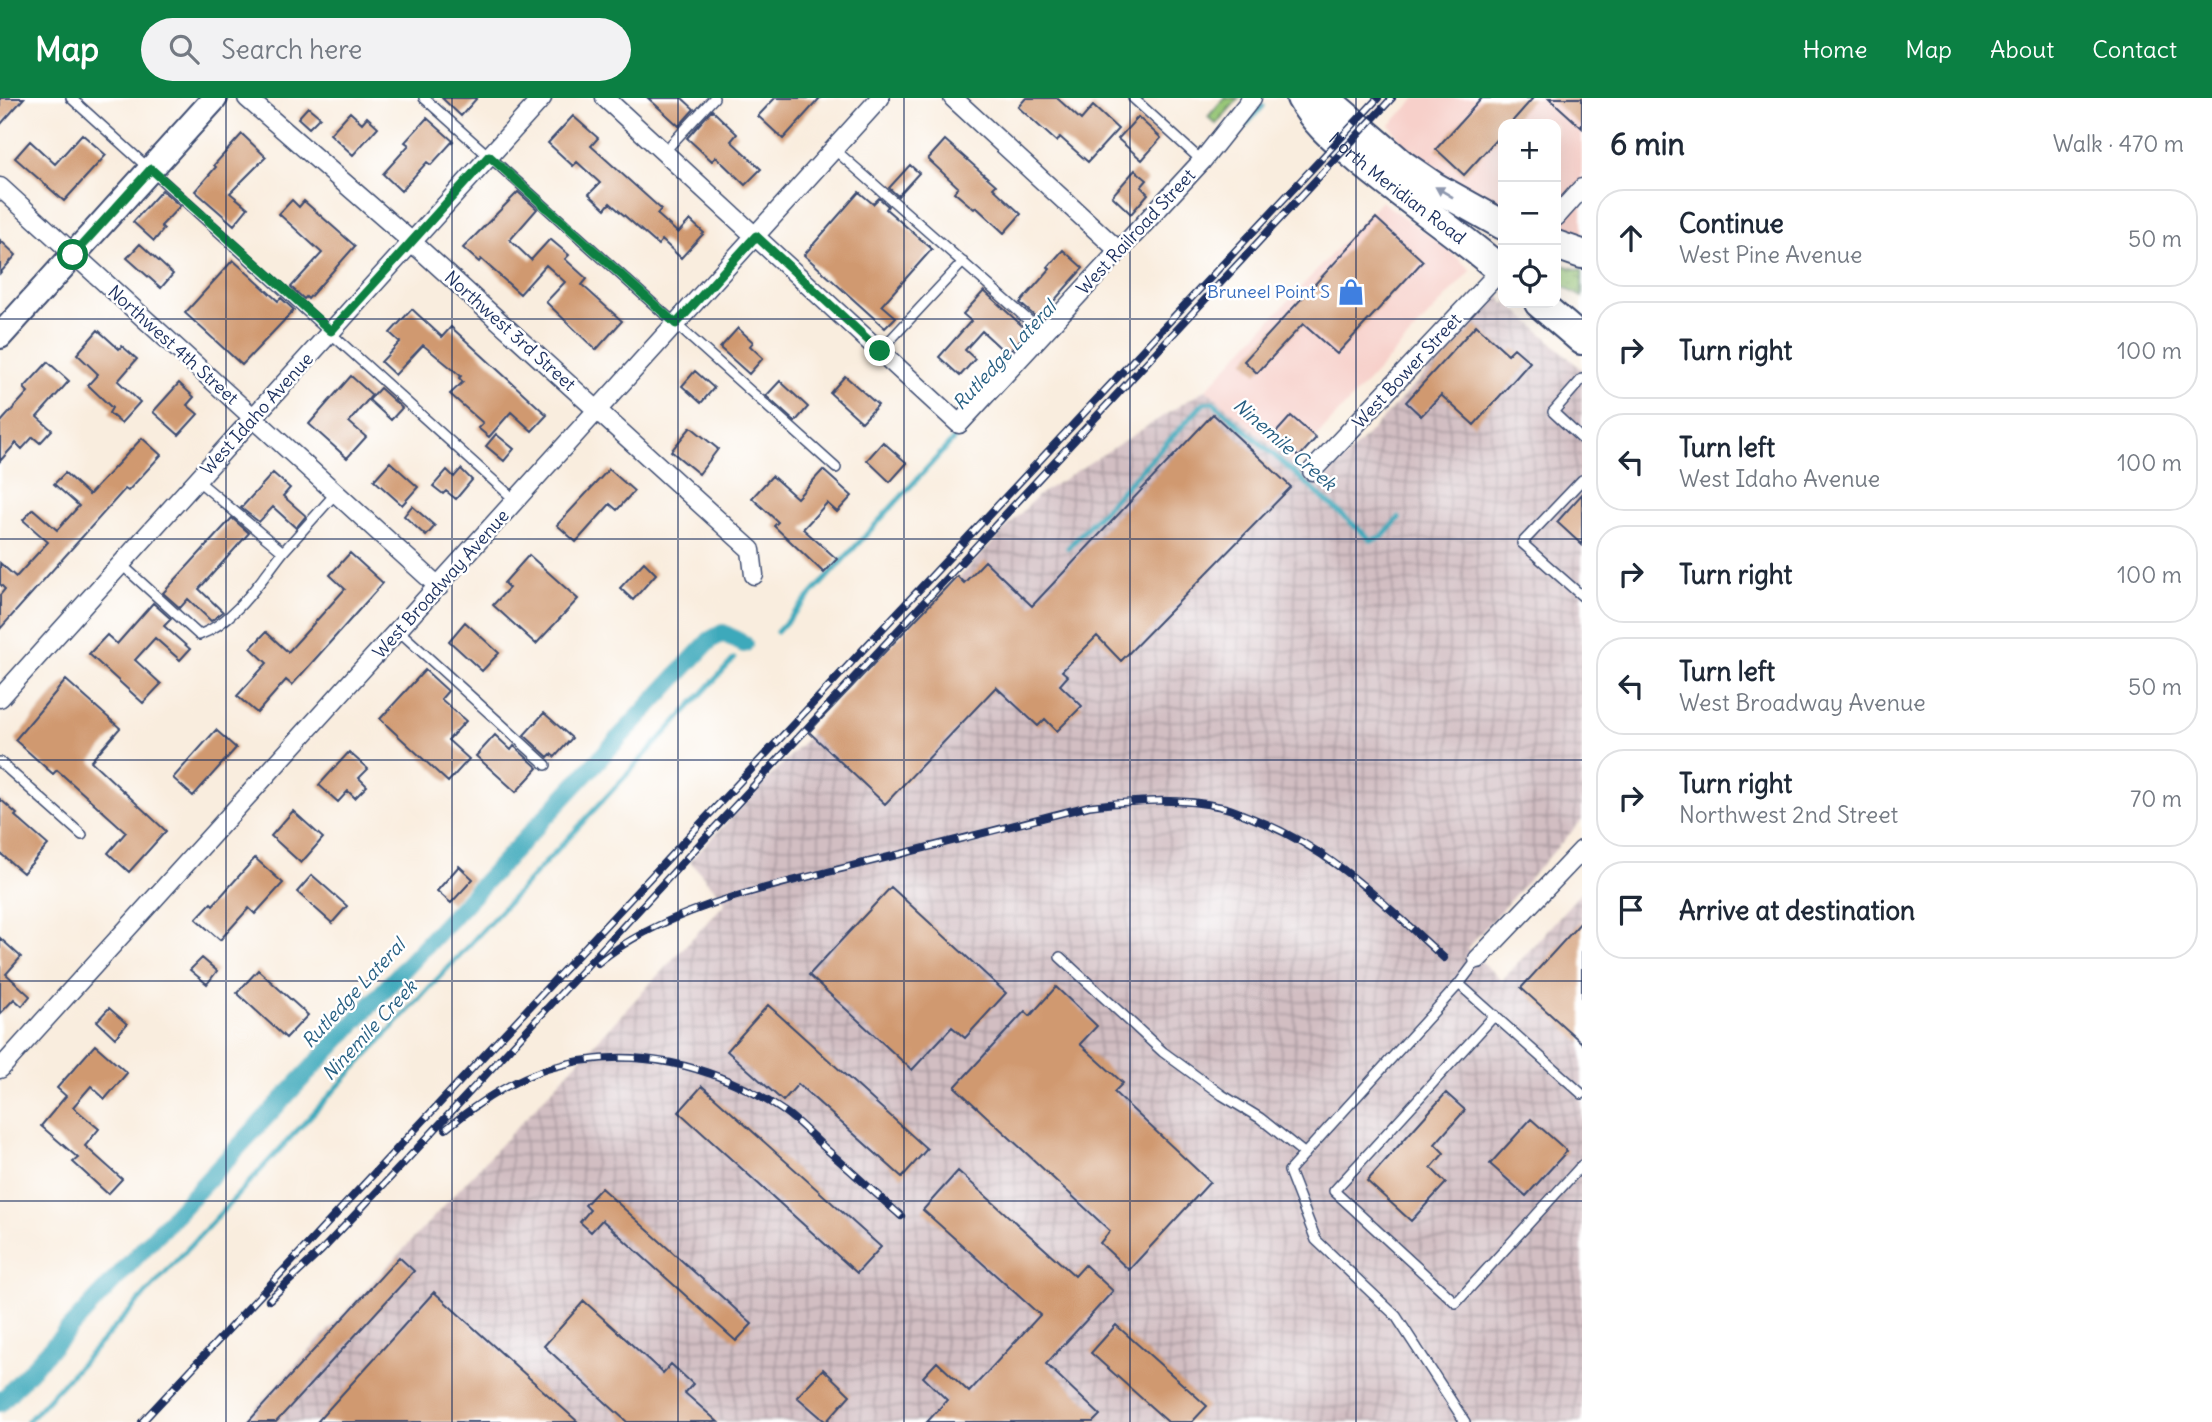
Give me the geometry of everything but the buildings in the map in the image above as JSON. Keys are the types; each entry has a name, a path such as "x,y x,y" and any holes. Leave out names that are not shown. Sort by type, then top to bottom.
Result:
{"main road":[{"name":"North Meridian Road","path":"1301,98 1313,119 1380,178 1498,268"},
{"name":"North Meridian Road","path":"1325,98 1403,164 1435,187 1498,222"},
{"path":"1561,247 1582,254"},
{"path":"1545,308 1582,340"}],"street":[{"path":"0,336 215,98"},
{"name":"Northwest 3rd Street","path":"247,98 412,242 751,551 754,575"},
{"name":"West Idaho Avenue","path":"0,698 542,98"},
{"path":"605,98 880,351"},
{"name":"West Broadway Avenue","path":"0,1069 880,98"},
{"path":"953,98 1119,251"},
{"name":"West Railroad Street","path":"880,351 959,424 1202,161 1252,98"},
{"name":"Northwest 4th Street","path":"0,187 439,587"},
{"path":"1561,211 1582,188"},
{"name":"West Bower Street","path":"1312,471 1498,275"},
{"path":"1478,959 1582,850"}],"lane":[{"path":"71,98 516,501"},
{"path":"424,98 836,468"},
{"path":"664,152 713,98"},
{"path":"1133,98 1202,161"},
{"path":"834,149 1043,333"},
{"path":"880,351 962,262"},
{"path":"1582,379 1553,412 1582,439"},
{"path":"197,480 283,552"},
{"path":"1582,480 1522,543 1582,596"},
{"path":"121,564 199,635 214,630 231,615 336,493"},
{"path":"399,631 545,765"},
{"path":"0,762 82,835"},
{"path":"1060,957 1163,1052 1222,1095 1260,1118 1305,1154"},
{"path":"1465,1422 1396,1316 1316,1240 1289,1171 1459,984 1478,959"},
{"path":"1459,984 1582,1094"},
{"path":"1494,1015 1334,1191 1456,1303 1582,1165"}],"shaded area":[{"path":"1416,98 1582,98 1582,239 1561,232 1561,119 1498,119 1498,205 1446,176 1402,143 1390,125"},
{"path":"1381,201 1444,246 1471,270 1293,462 1206,389"},
{"path":"1498,297 1498,308 1514,308 1582,370 1582,820 1467,948 1502,981 1582,891 1582,1422 243,1422 726,902 690,861 1037,496 1206,389 1319,486"}],"green space":[{"path":"1224,98 1239,98 1216,124 1208,117"},
{"path":"1561,265 1582,271 1582,297 1561,285"}],"waterway":[{"name":"Rutledge Lateral","path":"1215,158 1263,106"},
{"name":"Ninemile Creek","path":"1068,548 1204,403 1213,402 1371,540 1382,537 1399,518"},
{"name":"Rutledge Lateral","path":"777,632 963,429"},
{"name":"Rutledge Lateral","path":"0,1403 710,640 723,633 744,644"},
{"name":"Ninemile Creek","path":"27,1422 734,659"}],"railway":[{"path":"142,1422 1378,98"},
{"path":"269,1300 322,1250 400,1167 1392,98"},
{"path":"598,963 655,927 687,913 756,890 1089,806 1156,801 1189,802 1226,808 1307,845 1377,897 1444,958"},
{"path":"446,1129 494,1094 547,1069 578,1061 609,1058 670,1063 701,1070 730,1081 785,1112 901,1216"}],"place":[{"name":"Bruneel Point S","path":"1351,292"}],"route":[{"path":"73,255 151,169 331,331 489,156 676,324 756,236 880,351"}]}
